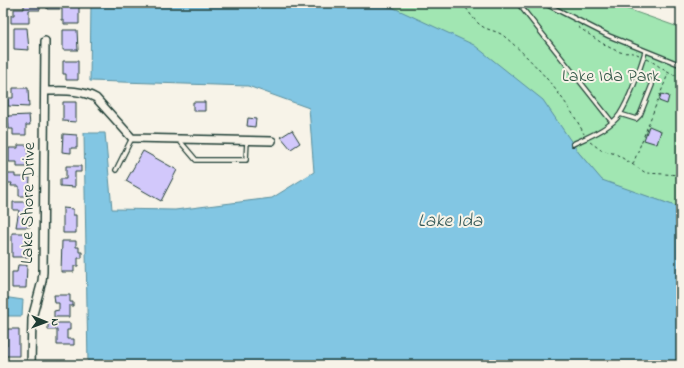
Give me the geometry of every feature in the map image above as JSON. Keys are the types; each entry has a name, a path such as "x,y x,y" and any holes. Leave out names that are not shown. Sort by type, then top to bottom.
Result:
{"street":[{"name":"Lake Shore Drive","path":"31,365 32,318 41,286 43,272 45,41"},
{"path":"45,91 82,92 91,95 96,98 132,138 272,141"}],"lane":[{"path":"518,3 612,122"},
{"path":"544,3 645,52 681,65"},
{"path":"573,144 612,122 620,114 638,73 645,52"},
{"path":"620,114 631,119 636,119 640,115 650,93 652,85 649,80 638,73"},
{"path":"116,170 132,138"},
{"path":"179,139 196,160 246,160 247,140"}],"path":[{"path":"464,3 473,18 484,27 504,36 539,70 567,107 586,138 601,150 616,154 646,173 681,175"},
{"path":"531,3 542,8"},
{"path":"576,24 602,42 622,53 632,52 654,62 668,73 681,77"},
{"path":"633,165 668,73"}],"green space":[{"name":"Lake Ida Park","path":"371,3 610,3 681,28 681,208 602,181 579,153 394,8"}],"water":[{"path":"3,3 6,3 3,220"},
{"name":"Lake Ida","path":"91,3 371,3 394,8 474,45 543,100 579,153 602,180 681,208 681,365 88,365 84,133 105,133 112,209 175,210 272,198 314,172 309,108 248,86 90,81"},
{"path":"3,297 23,300 22,316 3,316"}],"building":[{"path":"24,3 40,3 40,10 29,10 29,23 11,23 11,15 14,15 14,9 24,9"},
{"path":"47,3 79,3 79,24 64,24 64,20 62,20 62,9 47,9"},
{"path":"14,28 27,28 29,50 14,49"},
{"path":"63,30 77,30 78,50 63,50"},
{"path":"63,61 78,61 78,80 66,80 66,74 63,74"},
{"path":"13,88 28,88 29,107 8,106 8,98 13,98"},
{"path":"661,94 669,96 667,104 659,101"},
{"path":"63,102 76,102 76,122 63,121"},
{"path":"193,102 205,102 205,111 193,111"},
{"path":"29,115 30,125 26,125 26,135 13,135 13,129 9,129 8,116"},
{"path":"248,118 256,119 255,127 247,126"},
{"path":"649,126 661,131 657,144 644,140"},
{"path":"292,130 300,143 291,149 281,137"},
{"path":"63,134 77,135 77,148 71,148 71,153 62,152"},
{"path":"18,145 28,145 28,167 17,167 17,162 9,162 9,148 18,148"},
{"path":"143,151 177,170 161,201 126,181"},
{"path":"66,166 81,166 81,172 75,172 75,187 60,186 60,179 66,179"},
{"path":"7,174 15,174 15,177 30,177 29,196 19,196 19,186 11,186 12,183 7,183"},
{"path":"13,202 30,202 30,227 16,227 19,210 13,210"},
{"path":"63,208 73,209 73,215 76,215 76,233 63,233"},
{"path":"12,233 30,233 30,257 12,257"},
{"path":"62,241 76,241 76,247 79,247 79,252 82,252 82,258 78,258 78,266 74,266 74,272 61,272"},
{"path":"18,265 27,265 26,288 12,288 12,272 17,272"},
{"path":"54,295 70,295 70,302 73,302 73,306 69,306 69,317 54,317 54,311 59,310 59,303 55,303"},
{"path":"48,323 70,323 70,330 67,330 67,339 74,339 74,345 57,345 57,330 48,330"},
{"path":"7,329 19,329 19,356 3,356 3,345 7,345"}]}
